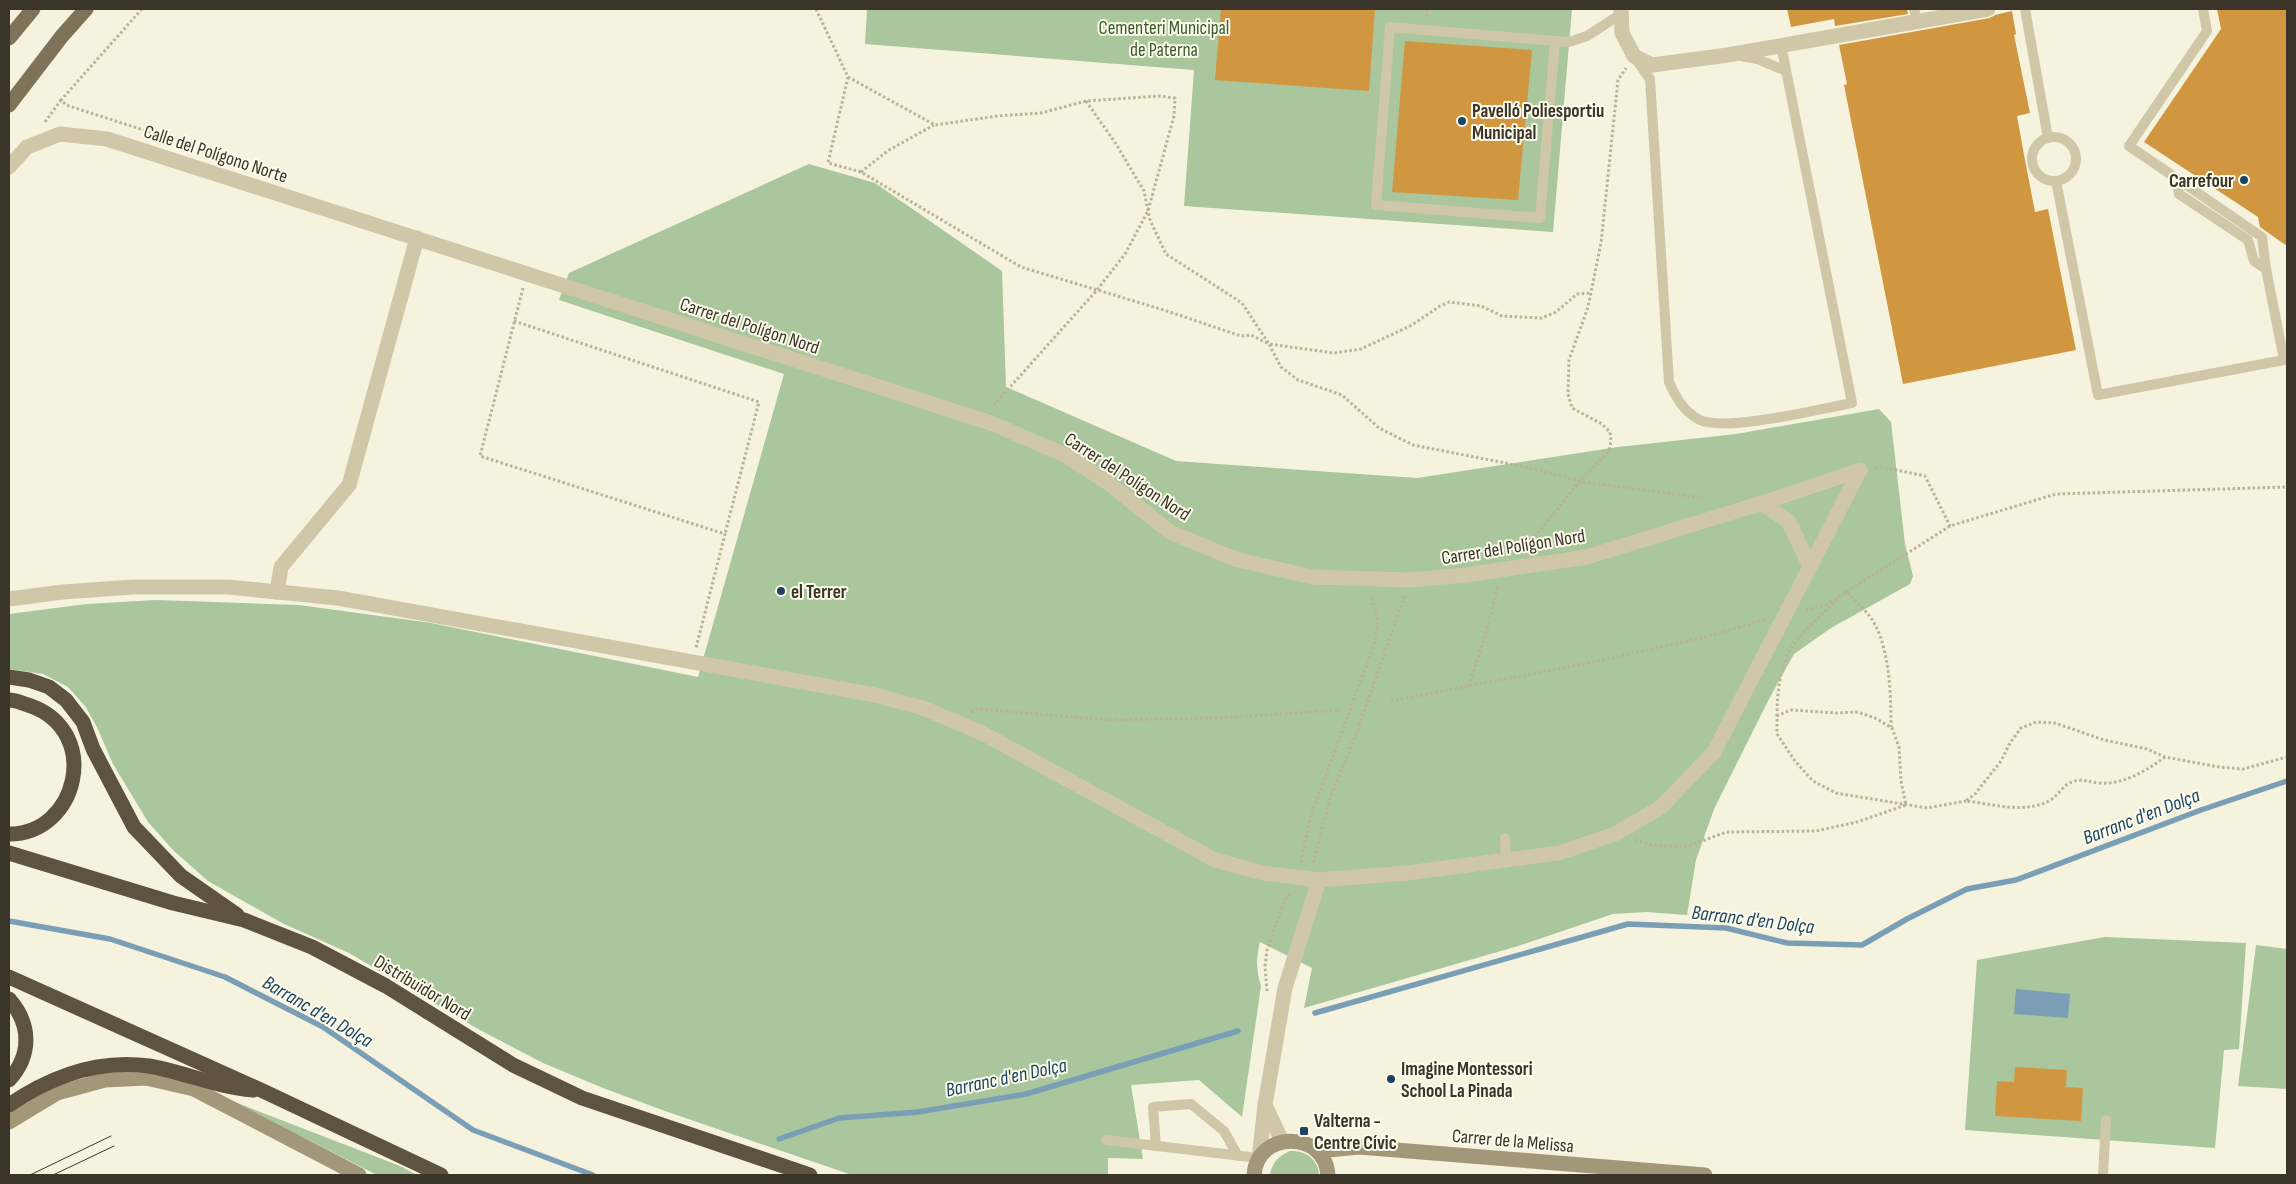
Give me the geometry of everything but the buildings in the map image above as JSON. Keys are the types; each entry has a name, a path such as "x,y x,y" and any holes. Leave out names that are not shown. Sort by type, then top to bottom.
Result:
{"highway":[{"path":"9,677 29,680 49,687 66,700 83,722 93,749 134,827 181,876 244,920"},
{"path":"9,700 42,710 57,720 68,737 74,755 74,776 69,795 57,811 29,831 9,834"},
{"name":"Distribuïdor Nord","path":"9,853 173,903 244,920 312,948 386,986 513,1065 582,1098 810,1175"},
{"path":"9,978 263,1091 441,1175"},
{"path":"9,999 20,1011 26,1033 24,1056 16,1072 9,1080"},
{"path":"9,1105 58,1077 102,1065 148,1066 228,1088 263,1091"}],"main road":[{"path":"9,38 33,9"},
{"path":"9,105 62,36 86,9"}],"street":[{"path":"1621,11 1622,33 1634,56 1652,65 1728,55 1781,45 1916,14 1988,9"},
{"name":"Calle del Polígono Norte","path":"9,167 27,147 60,134 106,139 417,238"},
{"path":"277,592 281,567 349,485 417,238"},
{"name":"Carrer del Polígon Nord","path":"417,238 991,423 1064,455 1108,484 1170,532 1234,559 1312,577 1410,580 1501,570 1587,557 1762,503 1860,470"},
{"path":"9,599 63,592 133,587 228,587 338,598 874,696 923,708 982,733 1215,860 1263,873 1308,879 1407,873 1559,853 1616,834 1661,807 1714,752 1860,470"},
{"path":"1762,503 1789,522 1810,567"},
{"path":"1254,1175 1259,1158 1265,1105 1285,988 1308,879"},
{"path":"9,1122 58,1093 105,1080 146,1078 194,1089 359,1175"},
{"path":"1265,1105 1282,1141"},
{"path":"1259,1158 1265,1151 1282,1141 1301,1141 1318,1151 1324,1161 1328,1175"},
{"name":"Carrer de la Melissa","path":"1318,1151 1360,1148 1560,1170 1705,1175"}],"lane":[{"path":"2025,9 2048,138"},
{"path":"2056,181 2098,394 2284,360 2266,269 2254,261 2248,240 2179,194 2176,178 2129,146 2207,32 2203,9"},
{"path":"1555,41 1540,218 1376,205 1390,28 1569,42 1588,36 1621,11"},
{"path":"1634,56 1650,80 1670,382 1684,408 1701,420 1728,425 1852,403 1781,45"},
{"path":"1728,55 1757,59 1786,71"},
{"path":"2048,138 2060,138 2066,141 2076,154 2074,168 2064,179 2056,181 2042,177 2033,166 2034,150 2038,144 2048,138"},
{"path":"1505,838 1506,861"},
{"path":"1156,1146 1153,1106 1191,1104 1224,1131 1238,1156"},
{"path":"2103,1175 2106,1120"},
{"path":"1106,1140 1259,1158"}],"path":[{"path":"49,118 60,100 142,9"},
{"path":"816,9 848,77 935,125"},
{"path":"1427,9 1427,16"},
{"path":"1526,566 1533,538 1580,481 1609,451 1610,432 1602,424 1572,408 1568,394 1569,360 1590,293 1601,242 1618,80 1634,56"},
{"path":"848,77 828,163 862,172 1021,267 1167,310 1241,336 1250,335 1269,344 1334,353 1361,348 1412,325 1449,302 1481,306 1502,316 1542,318 1556,312 1577,294 1590,293"},
{"path":"862,172 889,150 935,125 1041,113 1086,101 1159,96 1176,98 1174,116 1148,212 1125,254 1097,290 994,404"},
{"path":"60,100 66,105 162,136 160,140 169,143"},
{"path":"1086,101 1116,144 1144,191 1150,220 1166,254 1242,303 1269,344 1281,367 1298,380 1342,395 1379,428 1413,445 1526,467 1580,481 1703,498"},
{"path":"526,274 480,456 725,534"},
{"path":"514,321 759,402 692,663"},
{"path":"1860,470 1881,467 1925,476 1950,526"},
{"path":"1391,701 1705,638 1761,620 1784,617 1826,604 1950,526 2056,494 2287,487"},
{"path":"1470,686 1488,626 1501,570"},
{"path":"1308,879 1311,815 1374,645 1378,621 1373,598 1363,579"},
{"path":"1308,879 1331,796 1356,734 1410,580"},
{"path":"1846,591 1808,629 1786,657 1777,694 1778,734 1795,761 1813,781 1836,793 1927,808 1966,801 2023,808 2039,806 2052,799 2071,782 2083,780 2099,783 2119,781 2133,777 2165,757"},
{"path":"1846,591 1869,615 1882,645 1889,669 1892,728 1899,747 1901,780 1906,805"},
{"path":"952,720 978,708 1110,720 1218,718 1341,710"},
{"path":"1777,716 1791,710 1837,713 1858,712 1875,718 1892,728"},
{"path":"1966,801 1975,794 2001,761 2010,742 2021,728 2036,722 2055,723 2104,740 2147,749 2165,757 2189,763 2243,769 2287,757"},
{"path":"1616,834 1653,844 1680,847 1692,845 1726,832 1816,831 1857,822 1906,805"}],"green space":[{"name":"Cementeri Municipal de Paterna","path":"867,9 1572,9 1553,232 1184,206 1194,70 865,44"},
{"path":"809,164 875,183 1002,271 1006,387 1176,461 1417,478 1618,447 1736,434 1879,409 1891,422 1905,544 1913,576 1910,584 1831,628 1794,654 1769,699 1714,809 1696,860 1687,915 1646,912 1613,914 1518,946 1304,1008 1312,968 1260,942 1257,964 1261,986 1242,1117 1199,1080 1131,1085 1143,1159 1108,1158 1108,1175 852,1175 665,1111 543,1063 478,1029 349,953 282,923 208,881 174,851 148,822 113,764 97,727 85,706 68,687 43,674 9,669 9,614 87,604 156,600 299,605 431,623 698,677 784,374 559,300 569,273"},
{"path":"2105,937 2246,943 2239,1049 2224,1050 2215,1148 1965,1130 1977,960"},
{"path":"2256,945 2287,949 2287,1089 2238,1086"},
{"path":"232,1101 400,1166 417,1175 377,1175"},
{"path":"1290,1151 1301,1152 1310,1157 1316,1164 1319,1175 1270,1175 1276,1160"}],"water":[{"path":"2016,989 2070,994 2068,1018 2014,1014"}],"waterway":[{"name":"Barranc d'en Dolça","path":"1315,1013 1628,924 1726,928 1787,943 1862,945 1907,919 1967,889 2016,880 2201,810 2287,781"},
{"name":"Barranc d'en Dolça","path":"9,921 110,939 225,977 323,1027 473,1130 593,1175"},
{"name":"Barranc d'en Dolça","path":"779,1139 839,1118 918,1112 1026,1094 1238,1031"}],"tram line":[{"path":"30,1175 111,1136"},
{"path":"53,1175 114,1146"}],"place":[{"name":"Pavelló Poliesportiu Municipal","path":"1462,121"},
{"name":"Carrefour","path":"2244,180"},
{"name":"el Terrer","path":"781,591"},
{"name":"Imagine Montessori School La Pinada","path":"1391,1079"},
{"name":"Valterna - Centre Cívic","path":"1304,1131"}]}
